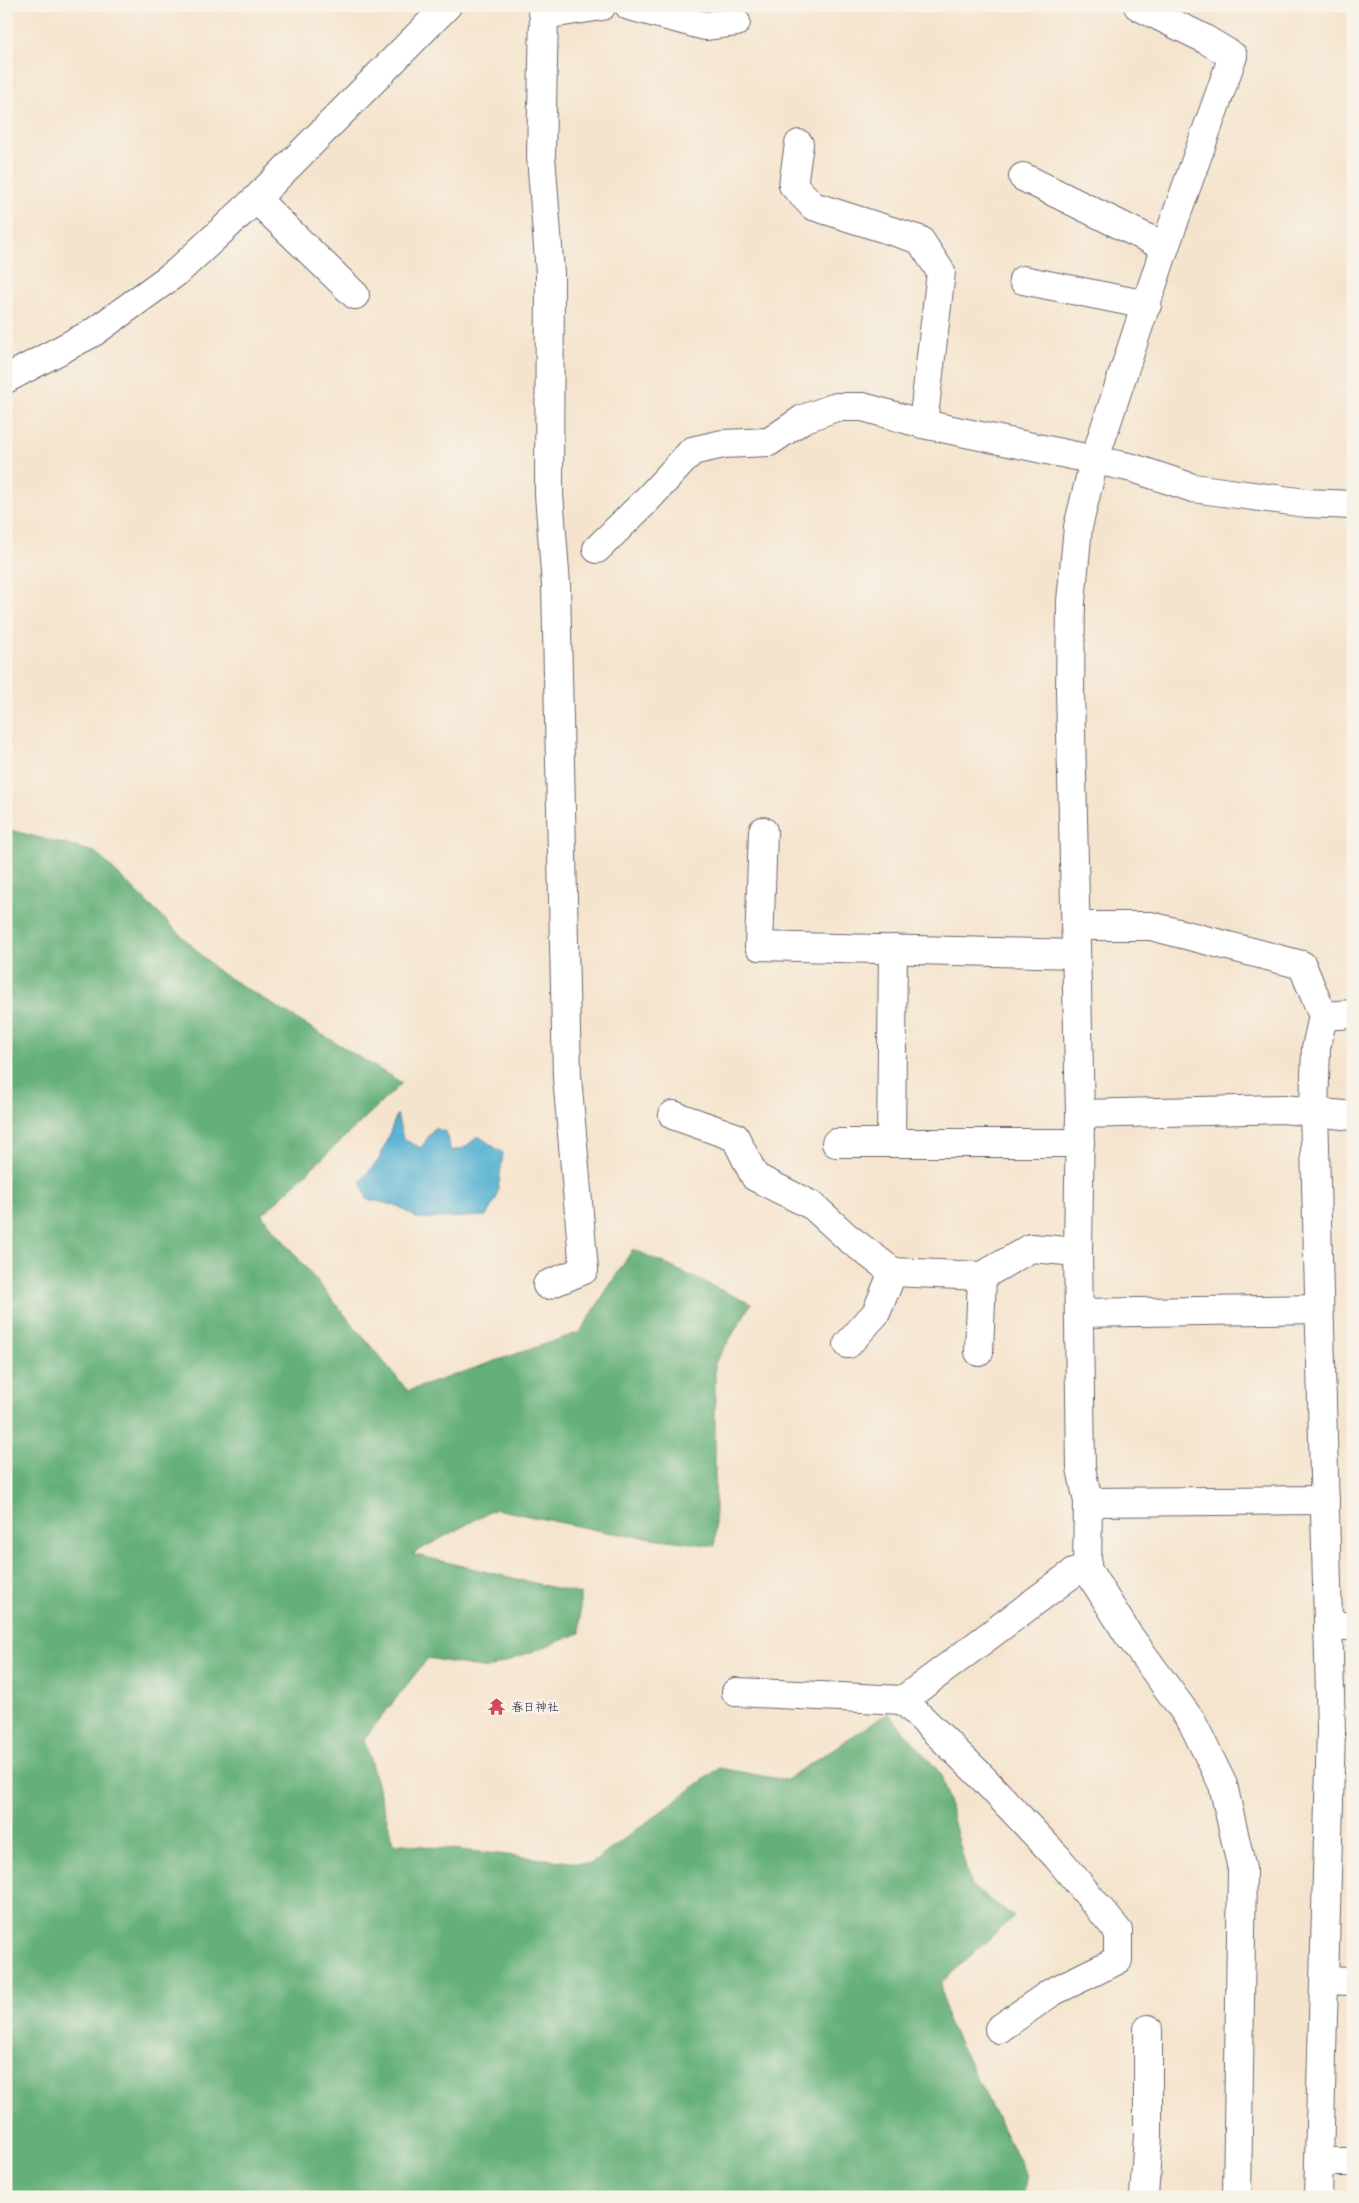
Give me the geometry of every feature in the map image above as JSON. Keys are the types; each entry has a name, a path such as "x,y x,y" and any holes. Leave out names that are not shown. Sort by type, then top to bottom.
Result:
{"street":[{"path":"6,379 94,332 176,272 256,199 447,6"},
{"path":"547,1285 584,1270 568,1077 556,585 549,494 550,273 541,156 542,11 602,6"},
{"path":"629,6 705,26 736,22"},
{"path":"1138,6 1203,38 1233,56 1165,247 1094,461 1078,527 1071,600 1070,691 1080,1114 1078,1313 1081,1468 1088,1502 1087,1568 1127,1633 1192,1722 1223,1785 1242,1869 1237,2197"},
{"path":"799,144 793,185 813,206 920,240 941,272 923,424"},
{"path":"1023,177 1165,247"},
{"path":"256,199 355,295"},
{"path":"1023,280 1147,305"},
{"path":"597,549 644,503 692,451 723,444 769,442 803,419 836,407 863,407 923,424 1133,468 1192,488 1306,503 1353,505"},
{"path":"763,831 759,946 1076,954"},
{"path":"1075,926 1151,926 1302,965 1322,1016 1316,1048 1314,1112 1325,1500 1341,1626 1342,1804 1325,1980 1318,2197"},
{"path":"891,1143 893,949"},
{"path":"1322,1016 1353,1014"},
{"path":"1080,1114 1283,1109 1353,1116"},
{"path":"673,1116 735,1137 755,1177 813,1206 848,1238 893,1272 982,1276 1031,1248 1078,1252"},
{"path":"836,1144 1080,1143"},
{"path":"848,1344 876,1312 893,1272"},
{"path":"979,1352 982,1276"},
{"path":"1078,1313 1319,1309"},
{"path":"1088,1502 1325,1500"},
{"path":"736,1692 903,1700 1073,1573 1087,1568"},
{"path":"903,1700 977,1772 1057,1856 1118,1931 1118,1960 1052,1992 998,2029"},
{"path":"1325,1980 1353,1981"},
{"path":"1144,2197 1148,2135 1148,2029"},
{"path":"1320,2162 1353,2162"}],"green space":[{"path":"6,829 95,852 219,972 402,1083 262,1215 408,1391 580,1332 633,1249 751,1304 715,1363 715,1546 606,1532 495,1509 412,1554 580,1594 580,1633 487,1669 428,1658 364,1739 394,1843 591,1864 719,1768 785,1780 888,1713 941,1774 971,1887 1014,1916 941,1983 947,2020 1027,2176 1025,2197 6,2197"}],"water":[{"path":"397,1114 403,1139 421,1148 434,1128 446,1132 451,1151 464,1148 478,1136 503,1153 497,1197 486,1216 418,1219 398,1206 367,1199 361,1181 380,1158"}],"place":[{"name":"春日神社","path":"497,1706"}]}
